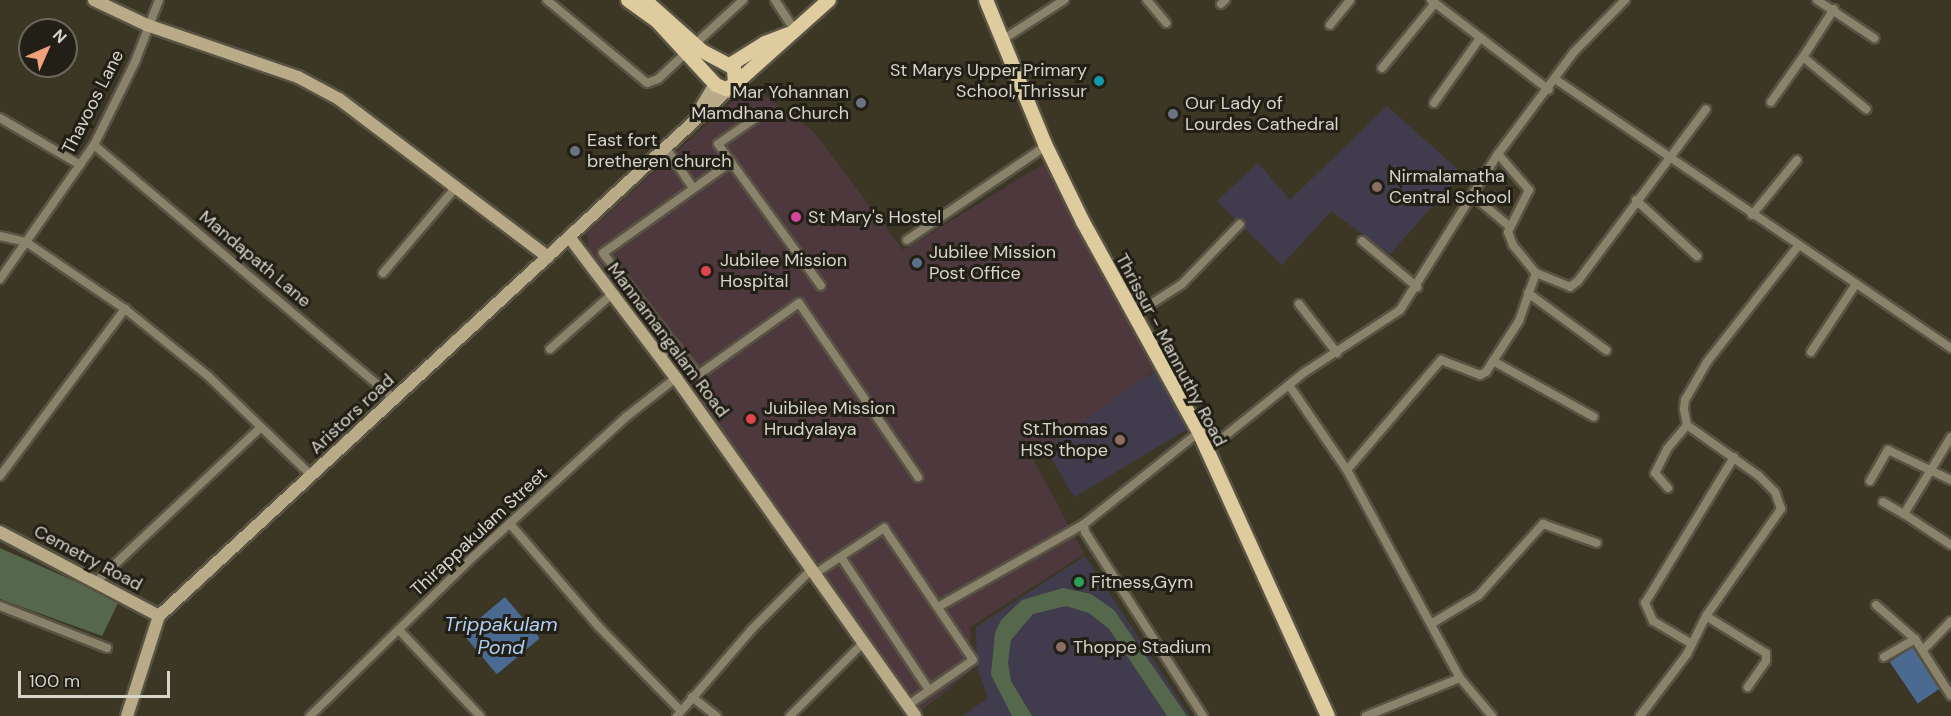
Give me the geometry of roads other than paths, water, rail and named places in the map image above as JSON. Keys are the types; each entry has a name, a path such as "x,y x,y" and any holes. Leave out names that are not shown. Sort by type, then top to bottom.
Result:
{"main road":[{"path":"628,0 691,47 728,65 737,76 733,86"},
{"path":"645,0 691,47 714,83 733,86"},
{"path":"733,86 830,0"},
{"name":"Thrissur - Mannuthy Road","path":"986,0 1046,146 1083,222 1199,432 1205,452 1328,716"},
{"path":"714,83 716,68 728,65 765,43 795,31"}],"street":[{"path":"94,0 147,25 298,77 329,93 548,257"},
{"name":"Thavoos Lane","path":"0,279 93,145 135,62 147,25 159,0"},
{"path":"547,0 647,83 658,79 743,0"},
{"path":"775,0 795,31"},
{"path":"1002,40 1064,0"},
{"path":"1147,0 1166,23"},
{"path":"1330,24 1350,0"},
{"path":"1205,452 1289,385 1388,321 1417,286 1498,154 1549,90 1574,52 1625,0"},
{"path":"1817,0 1834,9 1874,38"},
{"path":"1382,68 1433,2 1549,90"},
{"path":"1771,102 1834,9"},
{"path":"1434,103 1480,38"},
{"path":"1803,57 1866,109"},
{"path":"1555,79 1668,158 1951,348"},
{"path":"691,125 714,83"},
{"path":"570,238 733,86"},
{"path":"1498,154 1529,190 1509,226 1509,239 1536,273 1570,287 1706,109"},
{"path":"0,117 80,165"},
{"path":"757,117 718,144 821,286"},
{"name":"Mandapath Lane","path":"93,145 395,399"},
{"path":"907,240 1046,146"},
{"path":"666,148 693,188"},
{"path":"1752,215 1797,160"},
{"path":"731,162 603,253 698,375 799,303 918,477"},
{"path":"383,273 456,187"},
{"path":"1472,195 1509,226"},
{"path":"1636,200 1697,256"},
{"path":"1134,315 1182,284 1240,224"},
{"path":"0,236 26,242 125,309 208,376 312,476"},
{"name":"Aristors road","path":"159,616 570,238"},
{"name":"Mannamangalam Road","path":"570,238 676,378 915,716"},
{"path":"1362,241 1417,286"},
{"path":"1668,488 1658,480 1656,468 1687,425 1685,400 1696,379 1798,246"},
{"path":"1347,470 1441,360 1480,375 1493,361 1519,321 1536,273"},
{"path":"1811,352 1856,284"},
{"path":"1528,293 1606,350"},
{"path":"550,350 612,294"},
{"path":"1299,304 1336,353"},
{"path":"0,476 125,309"},
{"path":"660,357 674,345"},
{"path":"1493,361 1594,417"},
{"name":"Thirappakulam Street","path":"310,716 400,631 475,555 626,417 676,378"},
{"path":"1289,385 1347,470 1460,678 1492,716"},
{"path":"1640,716 1692,644 1706,616 1781,509 1775,492 1734,457 1687,425"},
{"path":"96,582 261,426"},
{"path":"938,607 1084,524 1199,432"},
{"path":"1904,514 1951,437"},
{"path":"1870,481 1888,450 1951,480"},
{"path":"1692,644 1653,621 1645,603 1734,457"},
{"path":"1883,502 1951,545"},
{"path":"510,524 599,627 679,714 752,629 814,571 841,557 884,528 973,660 908,705"},
{"path":"1084,524 1085,532 1203,716"},
{"path":"1431,624 1479,595 1543,524 1597,543"},
{"name":"Cemetry Road","path":"0,532 159,616"},
{"path":"841,557 929,690"},
{"path":"1876,605 1915,639 1951,696"},
{"path":"0,606 107,648"},
{"path":"128,716 159,616"},
{"path":"1706,616 1766,653 1766,661 1748,687"},
{"path":"1923,650 1951,621"},
{"path":"400,631 480,716"},
{"path":"1884,657 1915,639"},
{"path":"790,716 864,642"},
{"path":"1366,716 1460,678"},
{"path":"693,697 716,716"}],"water":[{"name":"Trippakulam Pond","path":"505,597 540,638 497,674 462,633"},
{"path":"1918,643 1946,684 1918,703 1890,662"}],"place":[{"name":"St Marys Upper Primary School, Thrissur","path":"1099,81"},
{"name":"Mar Yohannan Mamdhana Church","path":"861,103"},
{"name":"Our Lady of Lourdes Cathedral","path":"1173,114"},
{"name":"East fort bretheren church","path":"575,151"},
{"name":"Nirmalamatha Central School","path":"1377,187"},
{"name":"St Mary's Hostel","path":"796,217"},
{"name":"Jubilee Mission Post Office","path":"917,263"},
{"name":"Jubilee Mission Hospital","path":"706,271"},
{"name":"Juibilee Mission Hrudyalaya","path":"751,419"},
{"name":"St.Thomas HSS thope","path":"1120,440"},
{"name":"Fitness,Gym","path":"1079,582"},
{"name":"Thoppe Stadium","path":"1061,647"}]}
